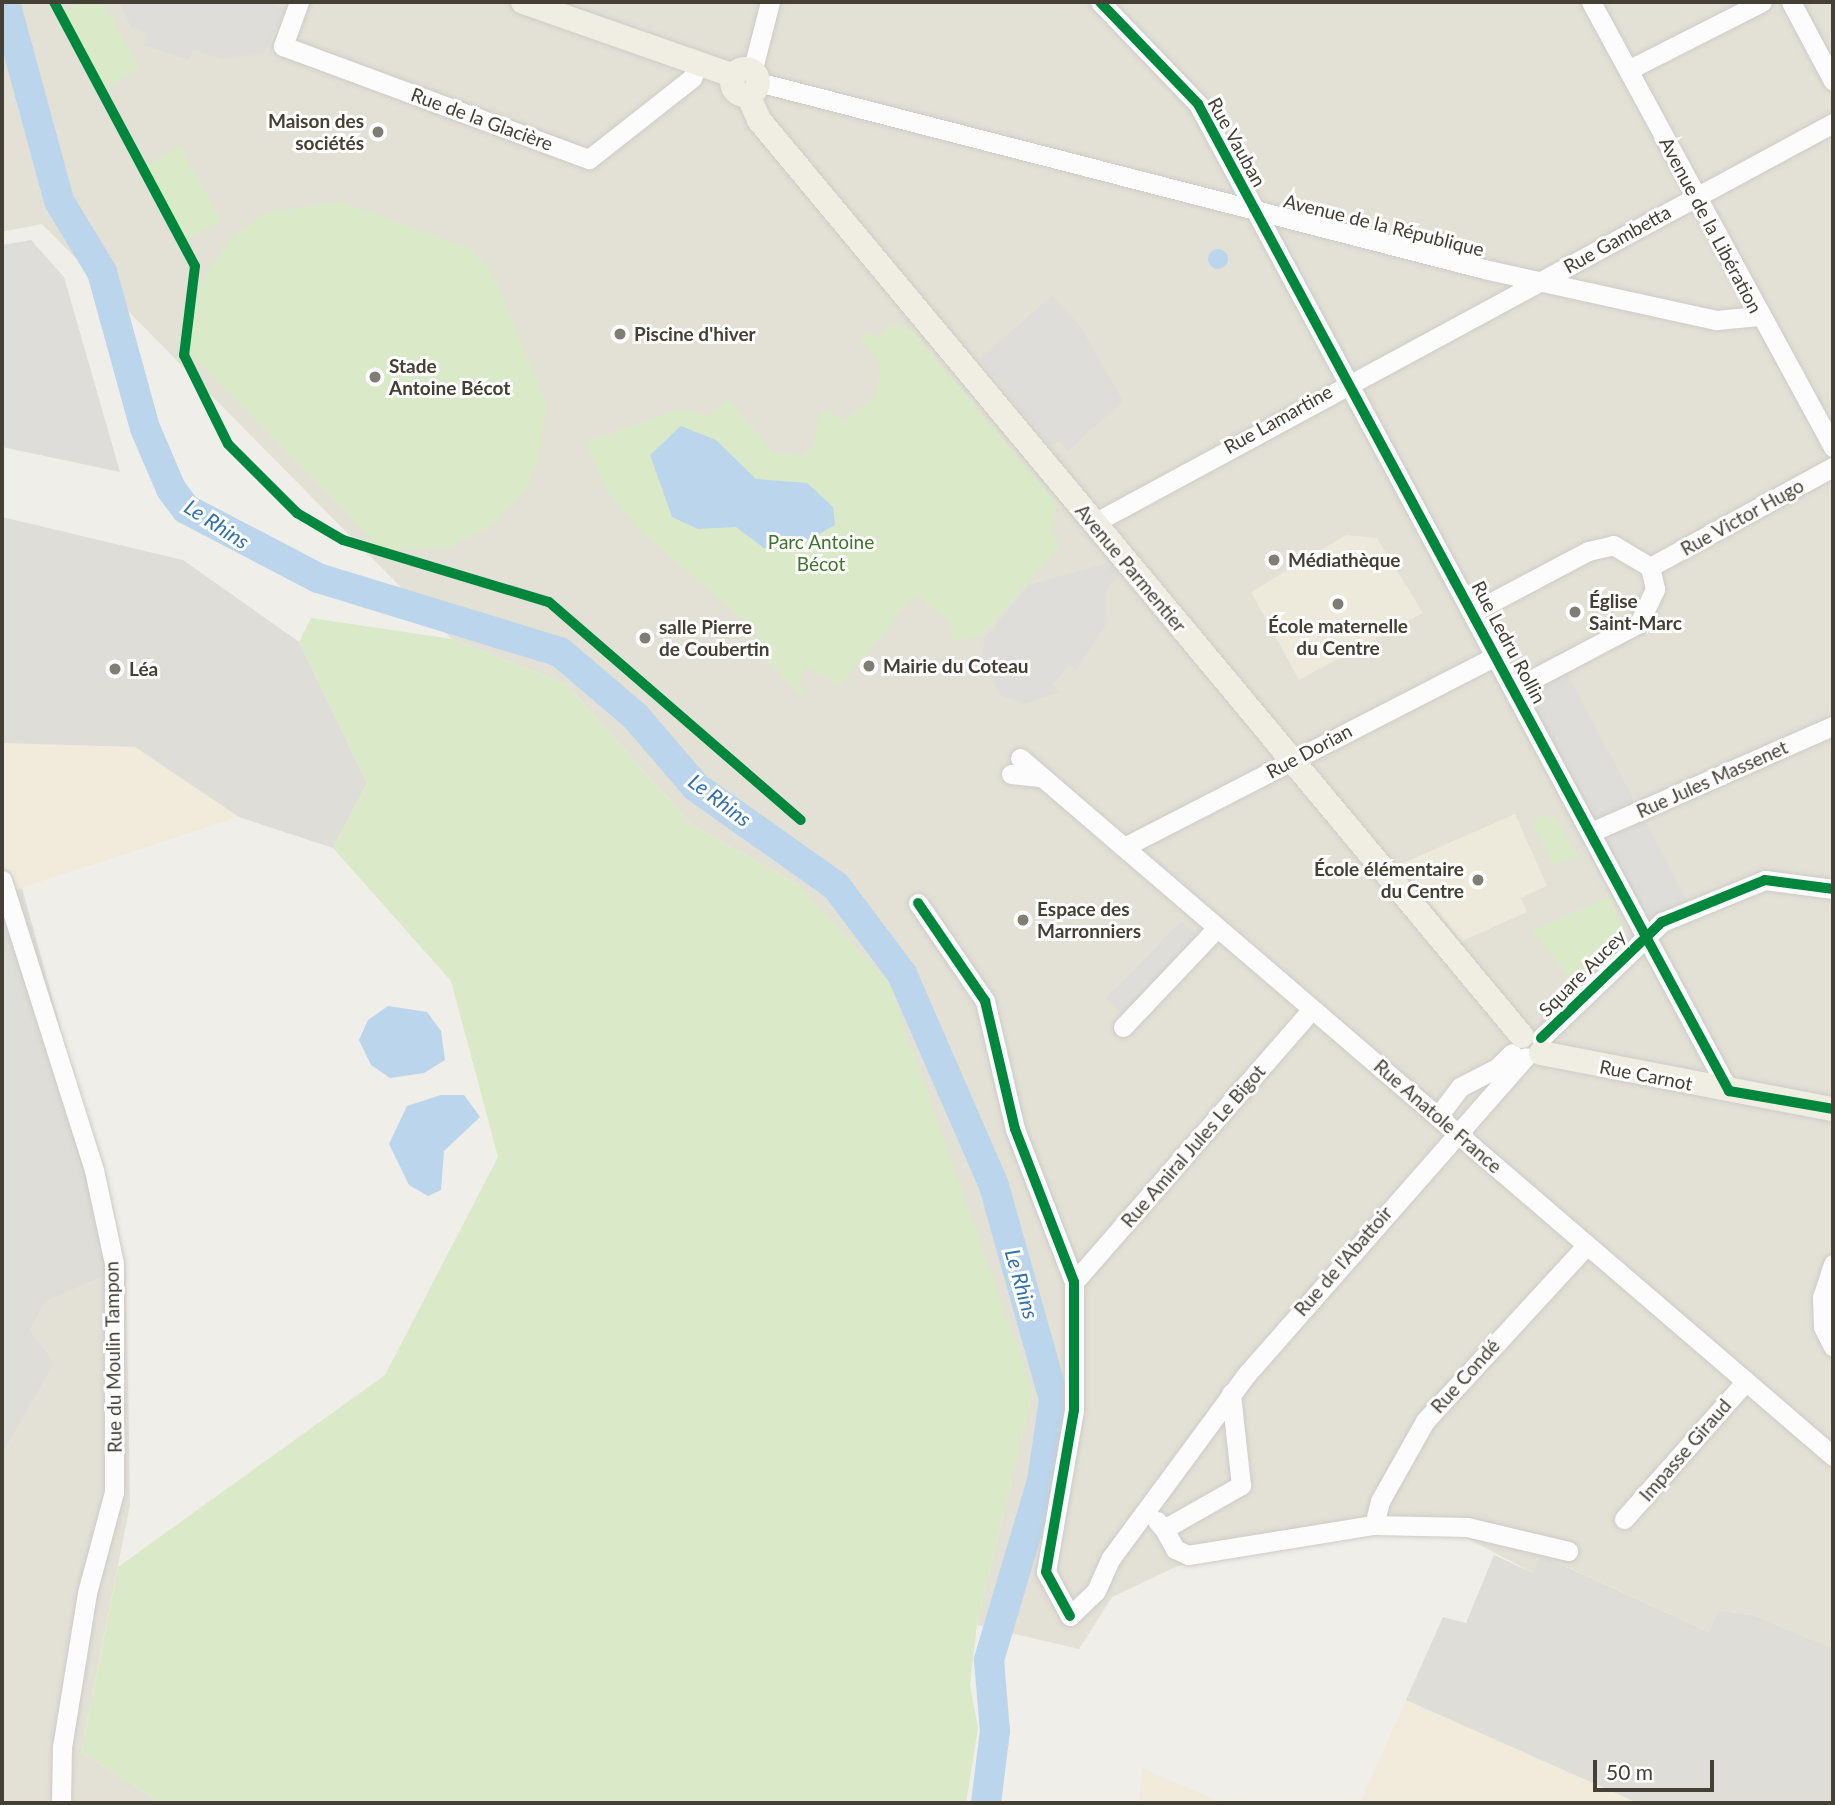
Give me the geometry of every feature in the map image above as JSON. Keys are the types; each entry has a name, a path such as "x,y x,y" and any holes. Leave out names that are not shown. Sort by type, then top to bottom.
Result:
{"main road":[{"name":"Avenue de la République","path":"523,2 748,81"},
{"name":"Avenue Parmentier","path":"748,81 759,120 1529,1046"},
{"name":"Rue Carnot","path":"1529,1046 1729,1091 1833,1110"}],"street":[{"name":"Rue de la Glacière","path":"299,2 283,46 589,159 691,78 698,64"},
{"path":"748,81 770,2"},
{"name":"Rue Vauban","path":"1100,2 1198,104 1255,210"},
{"name":"Avenue de la Libération","path":"1591,2 1759,316 1833,447"},
{"path":"1628,69 1762,2"},
{"path":"1791,2 1833,81"},
{"name":"Avenue de la République","path":"748,81 1538,282 1716,320 1759,316"},
{"name":"Rue Gambetta","path":"1538,282 1833,123"},
{"name":"Rue Ledru Rollin","path":"1255,210 1647,933 1729,1091"},
{"name":"Rue Lamartine","path":"1094,523 1349,380 1538,282"},
{"name":"Rue Victor Hugo","path":"1650,567 1833,467"},
{"path":"1473,612 1588,551 1613,545 1650,567 1655,589 1639,623 1514,688"},
{"name":"Rue Dorian","path":"1124,847 1290,759 1496,656"},
{"name":"Rue Jules Massenet","path":"1591,832 1833,726"},
{"name":"Rue Anatole France","path":"1016,766 1042,777 1311,1010 1457,1129 1585,1247 1833,1456"},
{"name":"Rue du Moulin Tampon","path":"2,880 94,1170 114,1263 114,1492 87,1593 62,1747 61,1803"},
{"path":"1647,933 1765,880 1833,889"},
{"path":"918,903 985,1001 1015,1129 1074,1282"},
{"path":"1123,1027 1216,929"},
{"name":"Square Aucey","path":"1529,1046 1647,933"},
{"name":"Rue Amiral Jules Le Bigot","path":"1074,1282 1311,1010"},
{"path":"1439,1115 1460,1087 1497,1068 1529,1046"},
{"path":"1457,1129 1494,1100 1529,1046"},
{"name":"Rue de l'Abattoir","path":"1074,1282 1074,1410 1046,1572 1070,1616 1096,1591 1147,1509 1231,1394 1457,1129"},
{"name":"Rue Condé","path":"1374,1525 1380,1501 1425,1421 1585,1247"},
{"path":"1833,1264 1822,1297 1823,1327 1833,1347"},
{"name":"Impasse Giraud","path":"1624,1519 1745,1381"},
{"path":"1164,1529 1241,1485 1231,1394"},
{"path":"1147,1509 1164,1529 1175,1549 1188,1555 1374,1525 1467,1527 1568,1551"}],"shaded area":[{"path":"2,2 1833,2 1833,1648 1755,1616 1718,1610 1709,1632 1542,1555 1533,1573 1465,1537 1358,1535 1178,1566 1112,1597 1079,1649 977,1625 1033,1391 799,885 692,825 566,684 452,639 42,224 2,232"},
{"path":"120,2 266,2 285,9 264,53 222,59 193,50 189,60 144,45 147,33 131,27"},
{"path":"31,240 64,277 120,472 2,447 2,245"},
{"path":"1052,296 1080,326 1123,401 1068,451 1059,440 1051,447 979,359"},
{"path":"2,517 183,560 299,642 367,783 333,848 239,817 135,747 2,743"},
{"name":"École maternelle du Centre","path":"1346,535 1377,538 1423,613 1299,680 1251,592"},
{"path":"1108,563 1118,575 1106,590 1107,623 1076,670 1069,665 1053,684 1059,692 1026,704 1000,695 982,662 984,639 1029,585"},
{"path":"1565,669 1689,904 1647,921 1527,698 1532,688"},
{"path":"2,743 135,747 239,817 2,894"},
{"name":"École élémentaire du Centre","path":"1515,814 1547,886 1521,898 1527,912 1462,941 1399,865"},
{"path":"22,888 126,1266 46,1302 30,1330 55,1363 2,1455 2,895"},
{"path":"1181,921 1203,942 1128,1020 1106,999"},
{"path":"126,1266 130,1505 81,1752 160,1803 2,1803 2,1455 55,1363 30,1330 46,1302"},
{"path":"1494,1555 1533,1573 1541,1555 1709,1632 1718,1610 1755,1616 1833,1648 1833,1803 1638,1803 1406,1700 1443,1617 1466,1623"},
{"path":"1406,1700 1638,1803 1360,1803"},
{"path":"1142,1768 1223,1803 1139,1803"}],"green space":[{"path":"82,2 103,2 140,69 102,90 60,13"},
{"path":"181,146 222,220 185,241 143,167"},
{"name":"Stade Antoine Bécot","path":"342,202 471,249 494,275 547,404 538,461 526,489 495,524 449,548 382,550 188,351 201,281 231,237 267,212"},
{"name":"Parc Antoine Bécot","path":"892,325 912,330 1057,503 1053,536 1060,546 982,635 953,641 950,623 916,594 840,686 807,667 797,682 808,692 802,697 758,651 755,630 641,532 605,489 585,442 680,409 707,416 729,399 774,453 801,455 814,445 819,415 827,409 845,420 875,396 881,364 860,338 868,331 875,338"},
{"path":"311,618 452,639 566,684 692,825 799,885 889,983 1033,1391 977,1625 970,1685 978,1728 966,1803 160,1803 81,1752 118,1567 385,1375 498,1157 451,981 333,848 367,783 299,642"},
{"path":"1539,816 1556,817 1578,855 1553,865 1533,825"},
{"path":"1611,896 1625,938 1575,984 1532,931"}],"water":[{"path":"1218,249 1225,252 1228,259 1225,266 1218,269 1211,266 1208,259 1211,252"},
{"path":"681,426 716,440 756,479 807,483 833,507 835,525 801,544 764,548 736,527 698,529 672,517 650,455"},
{"path":"388,1006 427,1012 441,1031 445,1060 424,1073 390,1078 371,1065 359,1040 368,1020"},
{"path":"441,1095 464,1095 480,1117 444,1151 441,1190 428,1196 409,1185 389,1144 407,1106"}],"waterway":[{"name":"Le Rhins","path":"5,2 59,201 102,272 145,428 171,489 186,509 318,578 560,652 636,717 696,787 836,886 902,974 994,1186 1054,1400 1042,1481 989,1660 995,1731 986,1803"}],"cycle path":[{"path":"54,2 195,266 184,355 228,444 297,513 343,540 549,602 801,820"},
{"path":"1100,2 1198,104 1729,1091 1833,1109"},
{"path":"1541,1038 1662,922 1765,880 1833,889"},
{"path":"918,903 985,1001 1015,1129 1074,1282 1074,1410 1046,1572 1070,1616"}],"place":[{"name":"Maison des sociétés","path":"378,132"},
{"name":"Piscine d'hiver","path":"620,334"},
{"name":"Stade Antoine Bécot","path":"375,377"},
{"name":"Médiathèque","path":"1274,560"},
{"name":"École maternelle du Centre","path":"1338,604"},
{"name":"Église Saint-Marc","path":"1575,612"},
{"name":"salle Pierre de Coubertin","path":"645,638"},
{"name":"Mairie du Coteau","path":"869,666"},
{"name":"Léa","path":"115,669"},
{"name":"École élémentaire du Centre","path":"1478,880"},
{"name":"Espace des Marronniers","path":"1023,920"}]}
